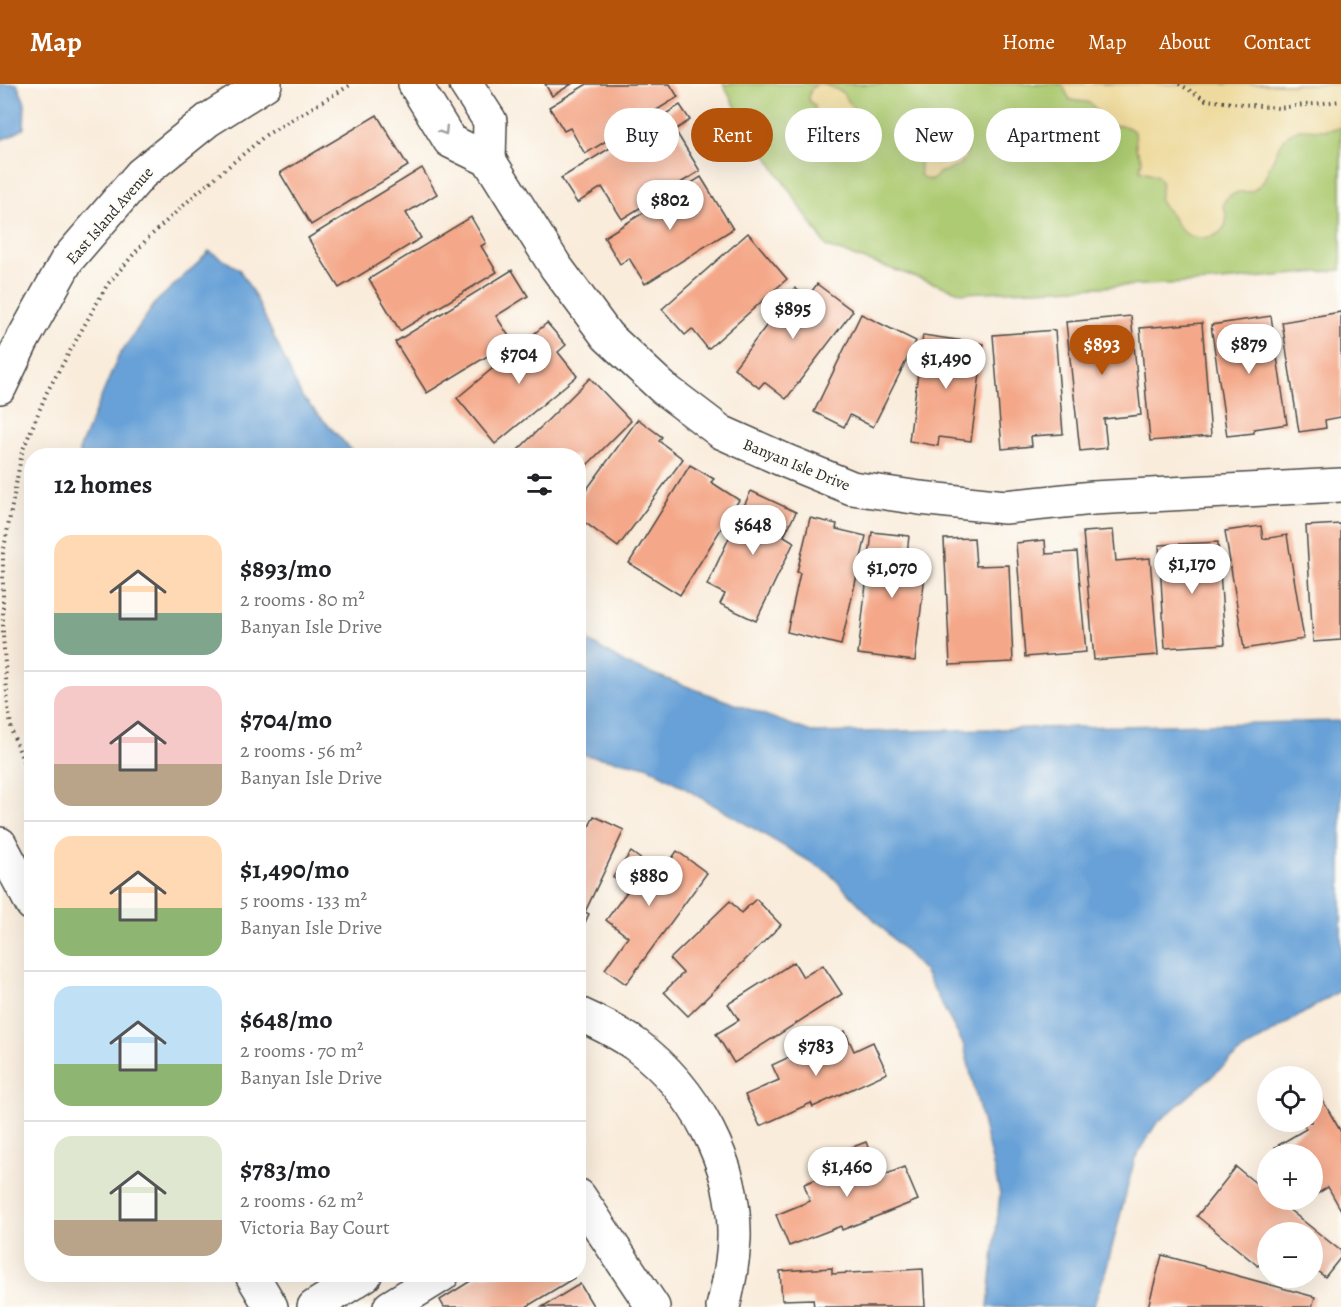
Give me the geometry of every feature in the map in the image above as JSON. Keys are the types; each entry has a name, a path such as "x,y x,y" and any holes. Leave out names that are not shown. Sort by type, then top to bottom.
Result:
{"street":[{"name":"East Island Avenue","path":"0,387 11,337 67,260 141,174 208,120 265,84"},
{"path":"415,84 450,141 489,160 490,121 466,84"},
{"name":"Banyan Isle Drive","path":"489,160 556,267 607,336 663,388 721,432 852,488 1005,507 1093,498 1341,484"},
{"path":"0,844 24,889"},
{"path":"586,1017 603,1024 635,1044 664,1068 688,1096 708,1129 722,1163 731,1200 734,1237 732,1265 723,1307"},
{"path":"586,1206 653,1307"},
{"path":"256,1282 271,1307"},
{"path":"314,1307 354,1282"},
{"path":"390,1307 431,1282"}],"path":[{"path":"24,763 12,732 9,715 3,635 3,554 22,452 47,392 107,285 147,239 198,192 267,135 352,84"},
{"path":"1179,84 1206,100 1278,108 1341,101"}],"green space":[{"path":"723,84 1341,84 1341,270 1210,282 963,293 827,247 770,162 773,162 773,108 736,108"}],"sand":[{"path":"817,84 823,84 842,92 853,108 815,108 808,100 811,89"},
{"path":"1059,84 1341,84 1341,128 1299,129 1289,134 1280,144 1263,182 1254,190 1239,192 1225,200 1223,206 1226,224 1222,230 1208,238 1199,238 1182,231 1160,201 1162,186 1160,179 1140,170 1142,159 1137,150 1135,134 1132,130 1121,126 1121,108 1094,108 1089,103 1070,100 1064,88"},
{"path":"921,162 962,162 939,173 932,180 922,177"}],"water":[{"path":"0,84 17,84 25,103 24,128 0,140"},
{"path":"209,251 239,269 255,296 302,397 350,448 80,448 118,357 156,302"},
{"path":"586,639 626,664 814,733 1341,721 1341,990 1239,1053 1156,1124 1135,1158 1105,1274 1093,1307 988,1307 1000,1194 964,1046 924,971 828,872 647,766 586,755"}],"building":[{"path":"545,84 572,84 552,96"},
{"path":"587,84 670,84 678,97 660,108 604,108 604,142 585,154 570,128 564,131 549,107"},
{"path":"680,105 690,120 679,127 679,108 675,108"},
{"path":"377,115 408,166 311,225 280,173"},
{"path":"679,137 691,156 691,162 695,162 700,171 622,219 602,187 577,203 561,178 604,152 604,162 679,162"},
{"path":"422,168 437,194 406,213 421,238 339,288 308,238"},
{"path":"701,177 733,229 645,284 629,258 620,264 604,237"},
{"path":"471,217 486,243 481,246 497,272 400,331 369,279"},
{"path":"748,233 787,279 708,349 692,329 685,335 662,309"},
{"path":"512,270 528,296 496,316 512,341 427,393 395,342"},
{"path":"817,284 853,311 786,399 764,382 759,388 734,368 795,288 807,298"},
{"path":"1341,312 1341,417 1325,420 1326,428 1299,432 1282,322"},
{"path":"861,314 916,341 873,427 850,415 844,427 814,412"},
{"path":"1131,316 1141,415 1104,419 1107,448 1080,451 1066,322"},
{"path":"1271,316 1287,424 1254,429 1254,433 1227,436 1211,325"},
{"path":"547,323 566,345 558,352 577,376 495,444 457,398"},
{"path":"1202,323 1211,436 1150,441 1140,328"},
{"path":"1055,330 1063,434 1031,436 1032,446 1002,449 993,335"},
{"path":"923,335 984,344 971,441 939,437 938,446 909,441"},
{"path":"590,378 631,421 586,466 586,448 520,448"},
{"path":"638,419 662,437 659,441 683,459 618,547 586,523 586,490"},
{"path":"690,465 714,479 711,482 739,500 680,595 629,563"},
{"path":"751,491 796,512 784,536 794,542 756,621 720,604 725,594 707,585"},
{"path":"810,518 837,524 836,529 866,536 841,645 787,632 800,573 797,572"},
{"path":"1341,524 1341,640 1313,642 1306,526"},
{"path":"1261,526 1263,539 1287,535 1304,639 1244,649 1225,531"},
{"path":"1113,530 1116,561 1150,558 1158,655 1094,660 1083,532"},
{"path":"872,532 909,536 907,554 927,557 915,661 858,654"},
{"path":"974,538 976,566 1009,565 1013,662 950,665 944,539"},
{"path":"1045,540 1046,554 1077,552 1086,652 1025,657 1016,543"},
{"path":"1218,542 1225,644 1165,648 1159,545"},
{"path":"594,816 624,830 586,910 586,833"},
{"path":"677,851 707,873 626,984 605,969 628,937 606,920 629,889 613,877 631,852 661,874"},
{"path":"756,899 781,925 688,1016 664,992 683,973 670,959 730,901 741,913"},
{"path":"794,962 803,977 823,965 842,994 734,1063 716,1034 739,1020 728,1004"},
{"path":"845,1031 854,1051 873,1042 887,1073 813,1107 811,1103 760,1126 745,1095 779,1080 772,1065"},
{"path":"1323,1101 1341,1132 1341,1210 1328,1187 1323,1190 1323,1144 1280,1144 1301,1132 1323,1132"},
{"path":"866,1142 880,1177 904,1167 918,1200 842,1230 841,1226 789,1246 776,1215 810,1201 804,1184 852,1165 845,1150"},
{"path":"1236,1167 1257,1184 1257,1210 1290,1210 1305,1222 1257,1222 1257,1265 1197,1216"},
{"path":"1323,1237 1341,1251 1341,1257 1325,1277 1323,1275"},
{"path":"1162,1255 1257,1281 1257,1288 1282,1288 1315,1297 1312,1307 1148,1307"},
{"path":"832,1268 832,1274 923,1269 925,1307 814,1307 813,1299 782,1300 780,1271"},
{"path":"469,1282 567,1282 526,1307 444,1307 440,1300"},
{"path":"580,1284 594,1307 542,1307"}]}
